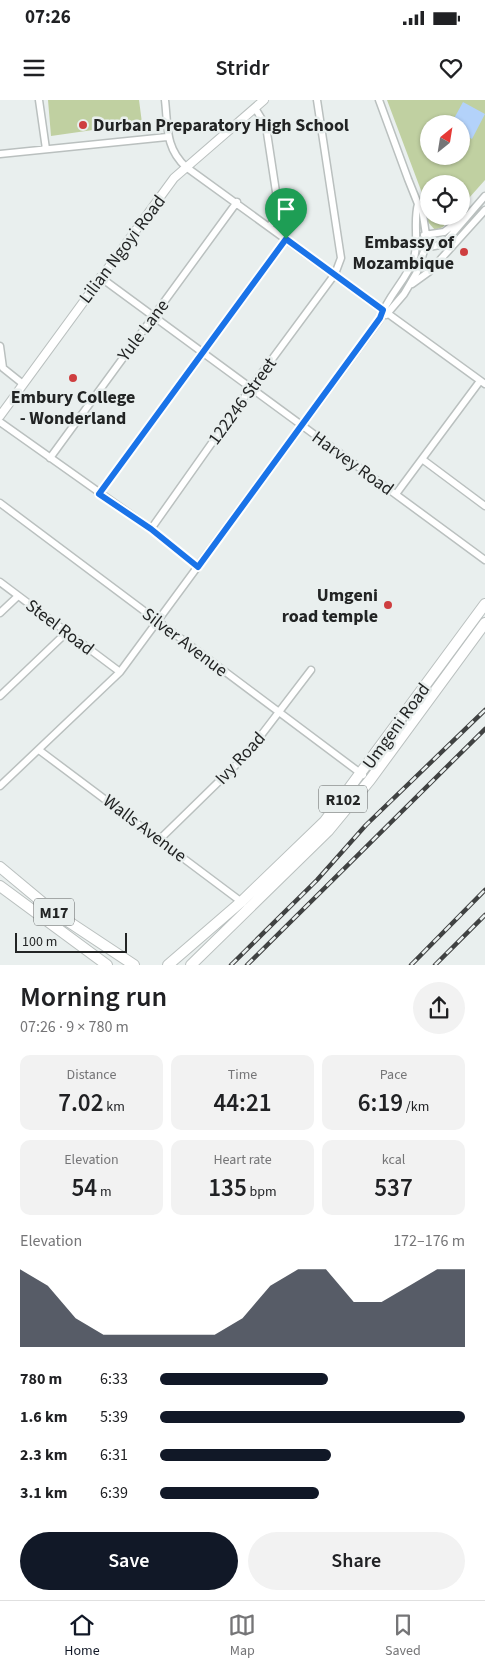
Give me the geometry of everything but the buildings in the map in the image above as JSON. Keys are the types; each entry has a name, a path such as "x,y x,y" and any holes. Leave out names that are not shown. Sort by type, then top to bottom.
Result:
{"main road":[{"name":"Umgeni Road","path":"168,965 241,902 325,821 366,777 485,604"},
{"name":"Umgeni Road","path":"191,965 318,842 485,623"},
{"name":"M17","path":"0,867 54,912 134,965"},
{"name":"M17","path":"1,888 107,965"}],"street":[{"path":"39,100 46,149"},
{"path":"164,100 167,136 173,154 186,167 237,202 482,383 396,494"},
{"name":"Lilian Ngoyi Road","path":"0,416 174,178 264,100"},
{"path":"317,100 341,258 335,274"},
{"path":"379,100 418,204 416,247 404,280 386,312"},
{"path":"254,108 266,126 278,205 277,216 270,227"},
{"path":"0,154 167,136"},
{"path":"470,211 484,198"},
{"name":"Yule Lane","path":"50,458 237,202"},
{"path":"410,285 425,248 426,235 422,208 418,204"},
{"path":"0,786 120,672 158,623 380,318 410,285 430,271 485,210"},
{"path":"418,235 444,232 453,225"},
{"path":"416,247 425,248 440,245 458,225"},
{"path":"99,494 286,239"},
{"name":"122246 Street","path":"151,529 250,389 335,274"},
{"name":"Harvey Road","path":"100,277 485,560"},
{"path":"0,346 3,368 23,384"},
{"path":"0,422 99,494 151,529 198,567"},
{"path":"422,459 485,506"},
{"name":"Silver Avenue","path":"0,503 366,777"},
{"name":"Steel Road","path":"0,582 120,672"},
{"path":"0,613 18,596"},
{"path":"0,696 67,632"},
{"name":"Ivy Road","path":"160,839 246,755 311,670"},
{"name":"Walls Avenue","path":"39,750 160,839 249,909"}],"green space":[{"path":"48,100 139,100 142,123 51,136"},
{"path":"387,100 485,100 485,180 470,197 470,175 420,175 420,188"},
{"path":"431,225 445,225 443,227 435,230"}],"water":[{"path":"463,102 485,114 472,139 470,138 470,115 456,115"}],"railway":[{"path":"231,965 317,880 366,825 485,710"},
{"path":"247,965 485,729"},
{"path":"411,965 485,890"},
{"path":"435,965 485,915"}],"place":[{"name":"Durban Preparatory High School","path":"83,125"},
{"name":"Embassy of Mozambique","path":"464,252"},
{"name":"Embury College - Wonderland","path":"73,378"},
{"name":"Umgeni road temple","path":"388,605"}],"route":[{"path":"286,239 383,310 380,318 198,567 151,529 99,494 286,239"}]}
